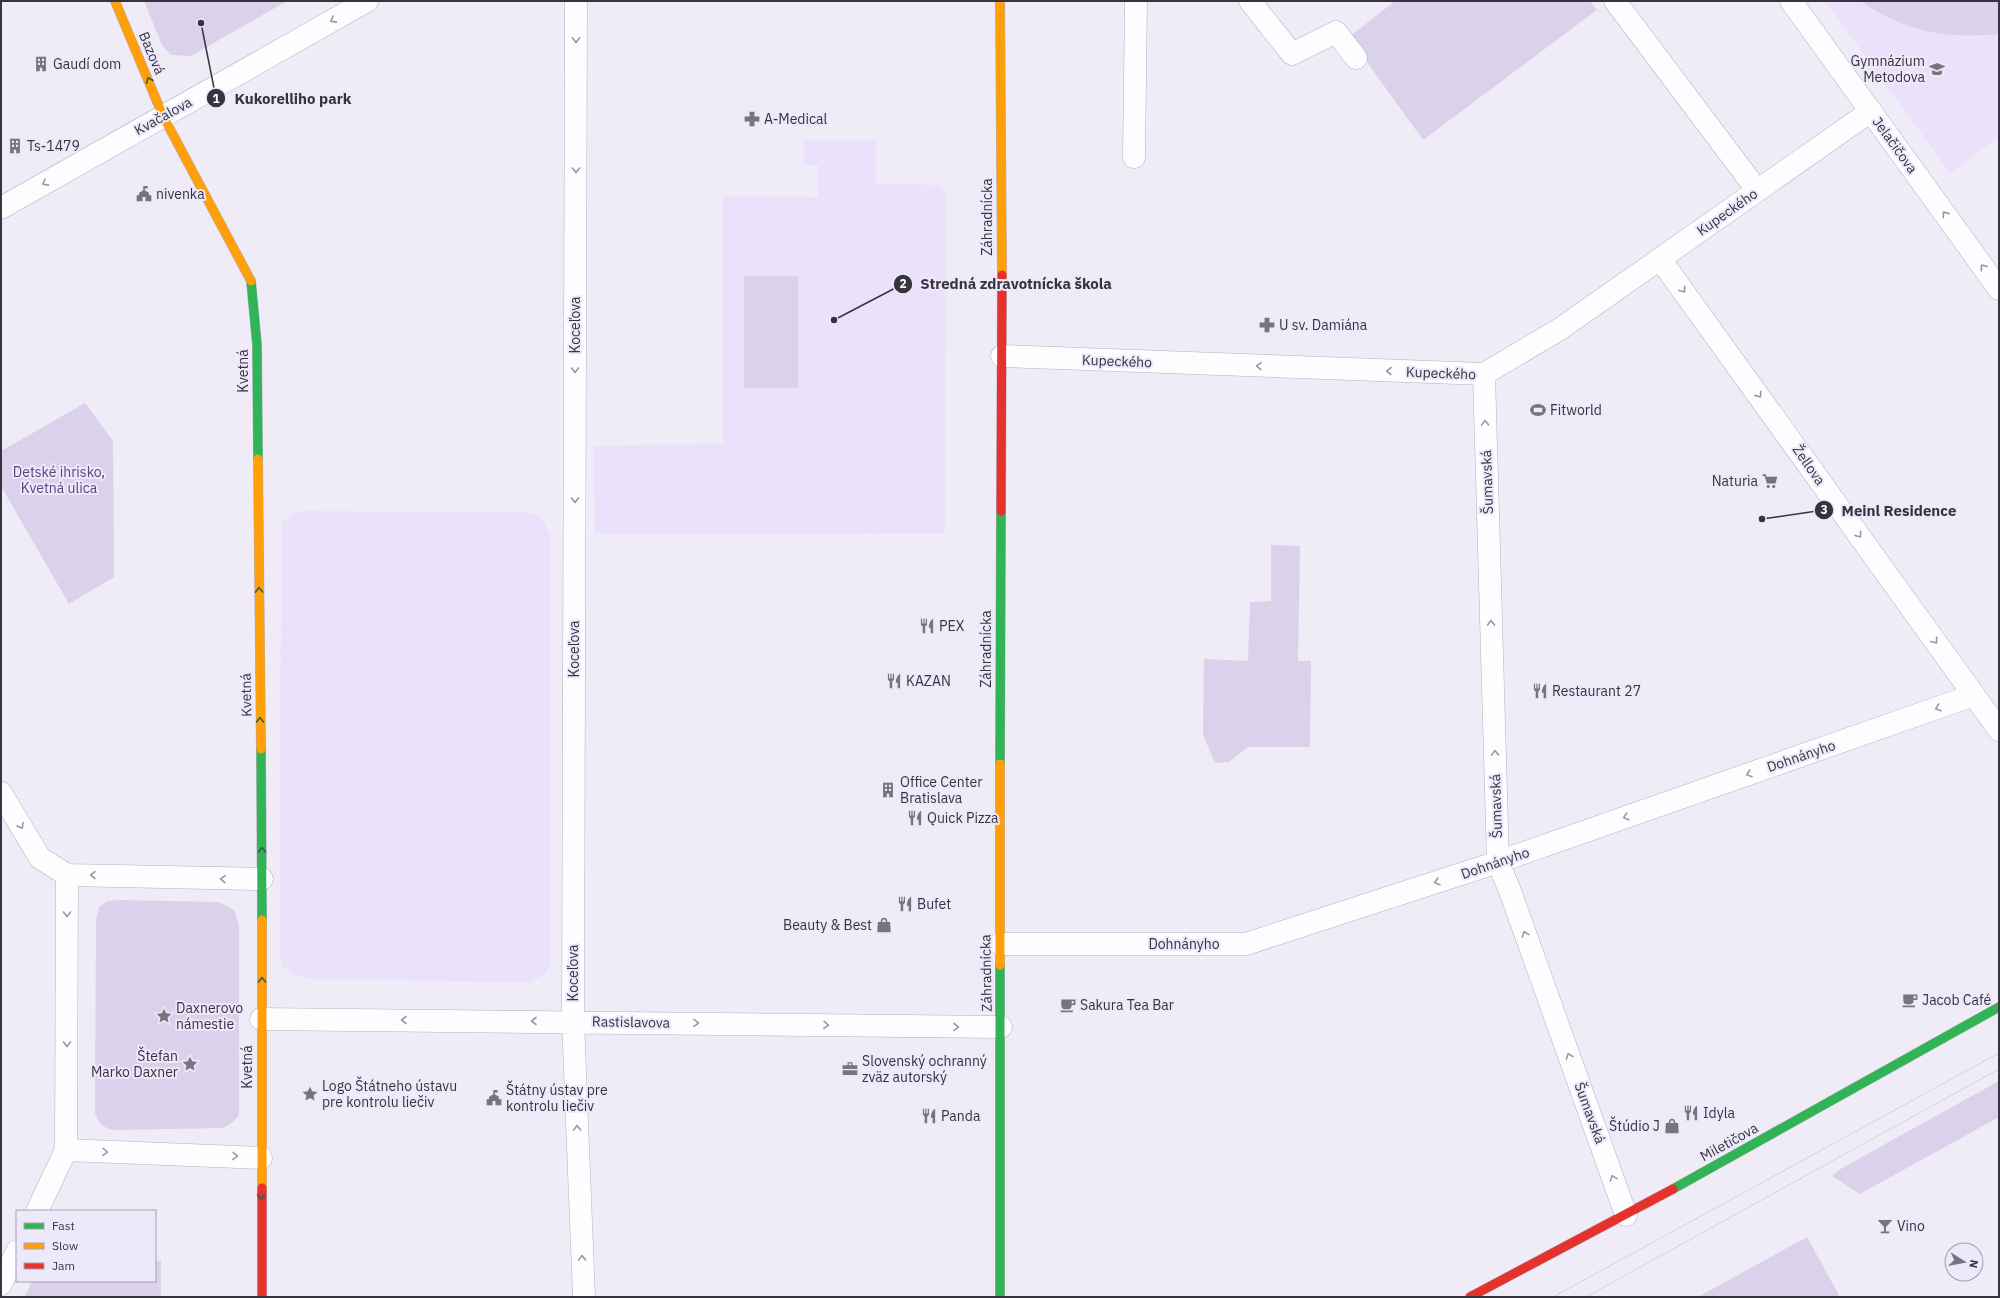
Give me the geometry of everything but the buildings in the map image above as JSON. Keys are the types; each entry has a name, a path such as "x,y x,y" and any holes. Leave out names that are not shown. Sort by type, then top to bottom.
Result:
{"street":[{"name":"Bazová","path":"115,1 163,116"},
{"name":"Kvačalova","path":"1,208 367,1"},
{"name":"Koceľova","path":"576,1 573,1021 584,1297"},
{"name":"Záhradnícka","path":"1000,1 1002,356 998,888 1001,1028 1000,1297"},
{"path":"1134,157 1136,1"},
{"path":"1250,1 1292,54 1336,32 1356,58"},
{"path":"1615,1 1758,190"},
{"name":"Jelačičova","path":"1790,1 1999,289"},
{"name":"Kupeckého","path":"1002,356 1484,374 1560,329 1871,111"},
{"name":"Kvetná","path":"163,116 251,280 257,345 262,880 262,1297"},
{"name":"Žellova","path":"1660,259 1999,730"},
{"name":"Šumavská","path":"1484,374 1498,862 1510,891 1626,1215"},
{"name":"Dohnányho","path":"1000,944 1246,944 1498,862 1974,696"},
{"path":"1,793 40,858 67,875 262,880"},
{"path":"37,1210 66,1150 67,875"},
{"name":"Miletičova","path":"1470,1297 1626,1215 1999,1007"},
{"name":"Rastislavova","path":"261,1019 573,1021 1001,1028"},
{"path":"66,1150 261,1158"},
{"path":"1,1284 16,1253"}],"shaded area":[{"name":"Gymnázium Metodova","path":"1825,1 1999,1 1999,137 1950,173"},
{"path":"804,140 876,140 876,184 940,185 946,195 945,533 595,534 594,446 723,443 723,196 818,197 818,165 804,165"},
{"path":"300,511 526,512 542,518 551,536 551,962 544,975 530,982 310,979 294,975 283,967 280,955 281,530 283,522 290,515"}],"green space":[{"path":"144,1 287,1 191,56 171,55 162,45"},
{"path":"1395,1 1590,1 1597,10 1423,140 1349,37"},
{"path":"1861,1 1999,1 1999,34 1961,35 1926,31 1893,20 1877,12"},
{"path":"744,276 798,276 798,388 744,388"},
{"name":"Detské ihrisko, Kvetná ulica","path":"85,403 113,441 114,577 69,604 1,486 1,451"},
{"path":"1271,545 1300,546 1298,661 1311,661 1310,747 1248,747 1229,762 1215,763 1203,735 1204,659 1248,661 1250,602 1271,601"},
{"path":"108,901 219,902 234,910 239,925 239,1115 234,1121 223,1128 112,1130 100,1122 95,1113 96,919 99,907"},
{"path":"1999,1081 1999,1117 1860,1194 1832,1176 1842,1168"},
{"path":"1807,1237 1840,1297 1698,1297"},
{"path":"156,1261 161,1261 161,1297 25,1297 32,1282 156,1282"}],"tram line":[{"path":"1553,1297 1999,1053"},
{"path":"1586,1297 1999,1069"}],"traffic: fast":[{"path":"251,281 257,345 258,459"},
{"path":"1000,764 1001,511"},
{"path":"261,749 262,920"},
{"path":"1000,965 1000,1297"},
{"path":"1673,1189 1999,1007"}],"traffic: slow":[{"path":"115,1 163,116 251,281"},
{"path":"1000,1 1002,275"},
{"path":"258,459 261,749"},
{"path":"1000,764 1000,965"},
{"path":"262,920 262,1188"}],"traffic: jam":[{"path":"1001,511 1002,275"},
{"path":"262,1188 262,1297"},
{"path":"1470,1297 1673,1189"}],"place":[{"name":"Kukorelliho park","path":"201,23"},
{"name":"Gaudí dom","path":"41,64"},
{"name":"Gymnázium Metodova","path":"1937,69"},
{"name":"A-Medical","path":"752,119"},
{"name":"Ts-1479","path":"15,146"},
{"name":"nivenka","path":"144,194"},
{"name":"Stredná zdravotnícka škola","path":"834,320"},
{"name":"U sv. Damiána","path":"1267,325"},
{"name":"Fitworld","path":"1538,410"},
{"name":"Naturia","path":"1770,481"},
{"name":"Meinl Residence","path":"1762,519"},
{"name":"PEX","path":"927,626"},
{"name":"KAZAN","path":"894,681"},
{"name":"Restaurant 27","path":"1540,691"},
{"name":"Office Center Bratislava","path":"888,790"},
{"name":"Quick Pizza","path":"915,818"},
{"name":"Bufet","path":"905,904"},
{"name":"Beauty & Best","path":"884,925"},
{"name":"Jacob Café","path":"1910,1000"},
{"name":"Sakura Tea Bar","path":"1068,1005"},
{"name":"Daxnerovo námestie","path":"164,1016"},
{"name":"Štefan Marko Daxner","path":"190,1064"},
{"name":"Slovenský ochranný zväz autorský","path":"850,1069"},
{"name":"Logo Štátneho ústavu pre kontrolu liečiv","path":"310,1094"},
{"name":"Štátny ústav pre kontrolu liečiv","path":"494,1098"},
{"name":"Idyla","path":"1691,1113"},
{"name":"Panda","path":"929,1116"},
{"name":"Štúdio J","path":"1672,1126"},
{"name":"Vino","path":"1885,1226"}]}
